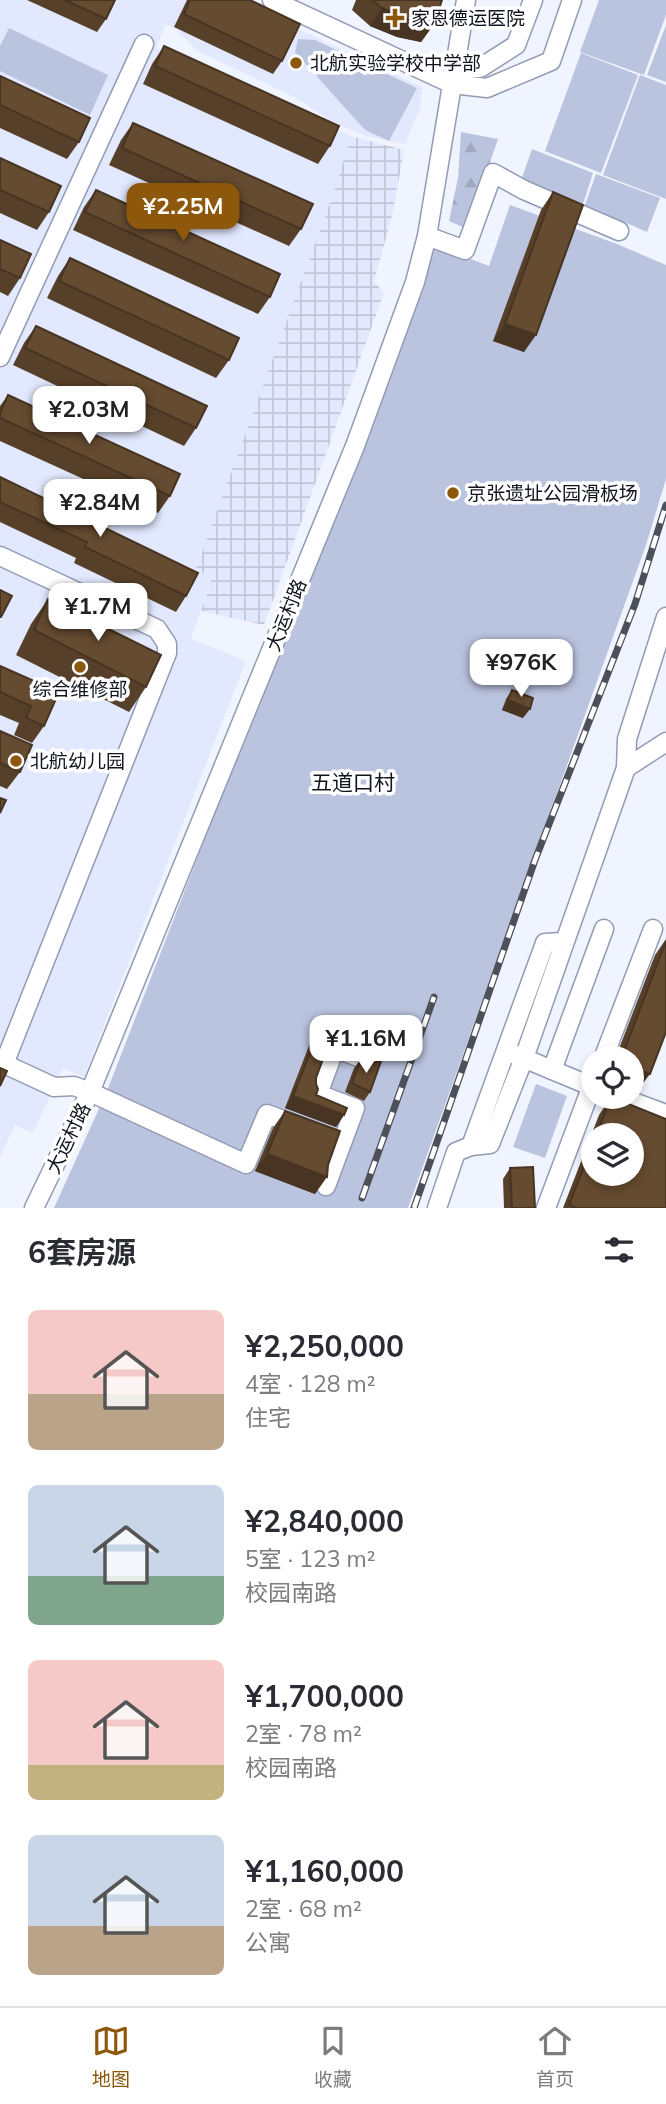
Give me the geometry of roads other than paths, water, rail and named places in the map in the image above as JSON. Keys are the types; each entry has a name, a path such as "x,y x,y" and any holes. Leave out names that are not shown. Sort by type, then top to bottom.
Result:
{"street":[{"path":"272,0 486,88 551,61 572,0"},
{"name":"大运村路","path":"34,1208 90,1092 355,446 415,282 427,236 466,0"},
{"path":"453,76 480,68 516,45 533,0"},
{"path":"0,357 144,44"},
{"path":"427,236 464,250 493,173 523,194 619,231"},
{"path":"0,556 158,629 167,645 167,653 2,1063 54,1087 74,1086 90,1092 246,1164 267,1114 342,1142"},
{"path":"437,1208 456,1152 471,1146 490,1144 524,1058 626,768 627,739 666,617"},
{"path":"626,768 666,742"},
{"path":"552,1070 604,929"},
{"path":"608,1046 653,929"},
{"path":"471,1146 545,943 563,942"},
{"path":"326,1186 355,1108 318,1094 335,1048 369,1061"},
{"path":"506,1051 581,1081"},
{"path":"644,1106 666,1114"},
{"path":"546,1208 584,1109"}],"railway":[{"path":"414,1208 535,860 635,604 666,505"},
{"path":"362,1198 434,997"}],"place":[{"name":"家恩德运医院","path":"395,18"},
{"name":"北航实验学校中学部","path":"296,63"},
{"name":"京张遗址公园滑板场","path":"453,493"},
{"name":"综合维修部","path":"80,667"},
{"name":"北航幼儿园","path":"16,761"}],"district":[{"name":"五道口村","path":"353,783"}]}
